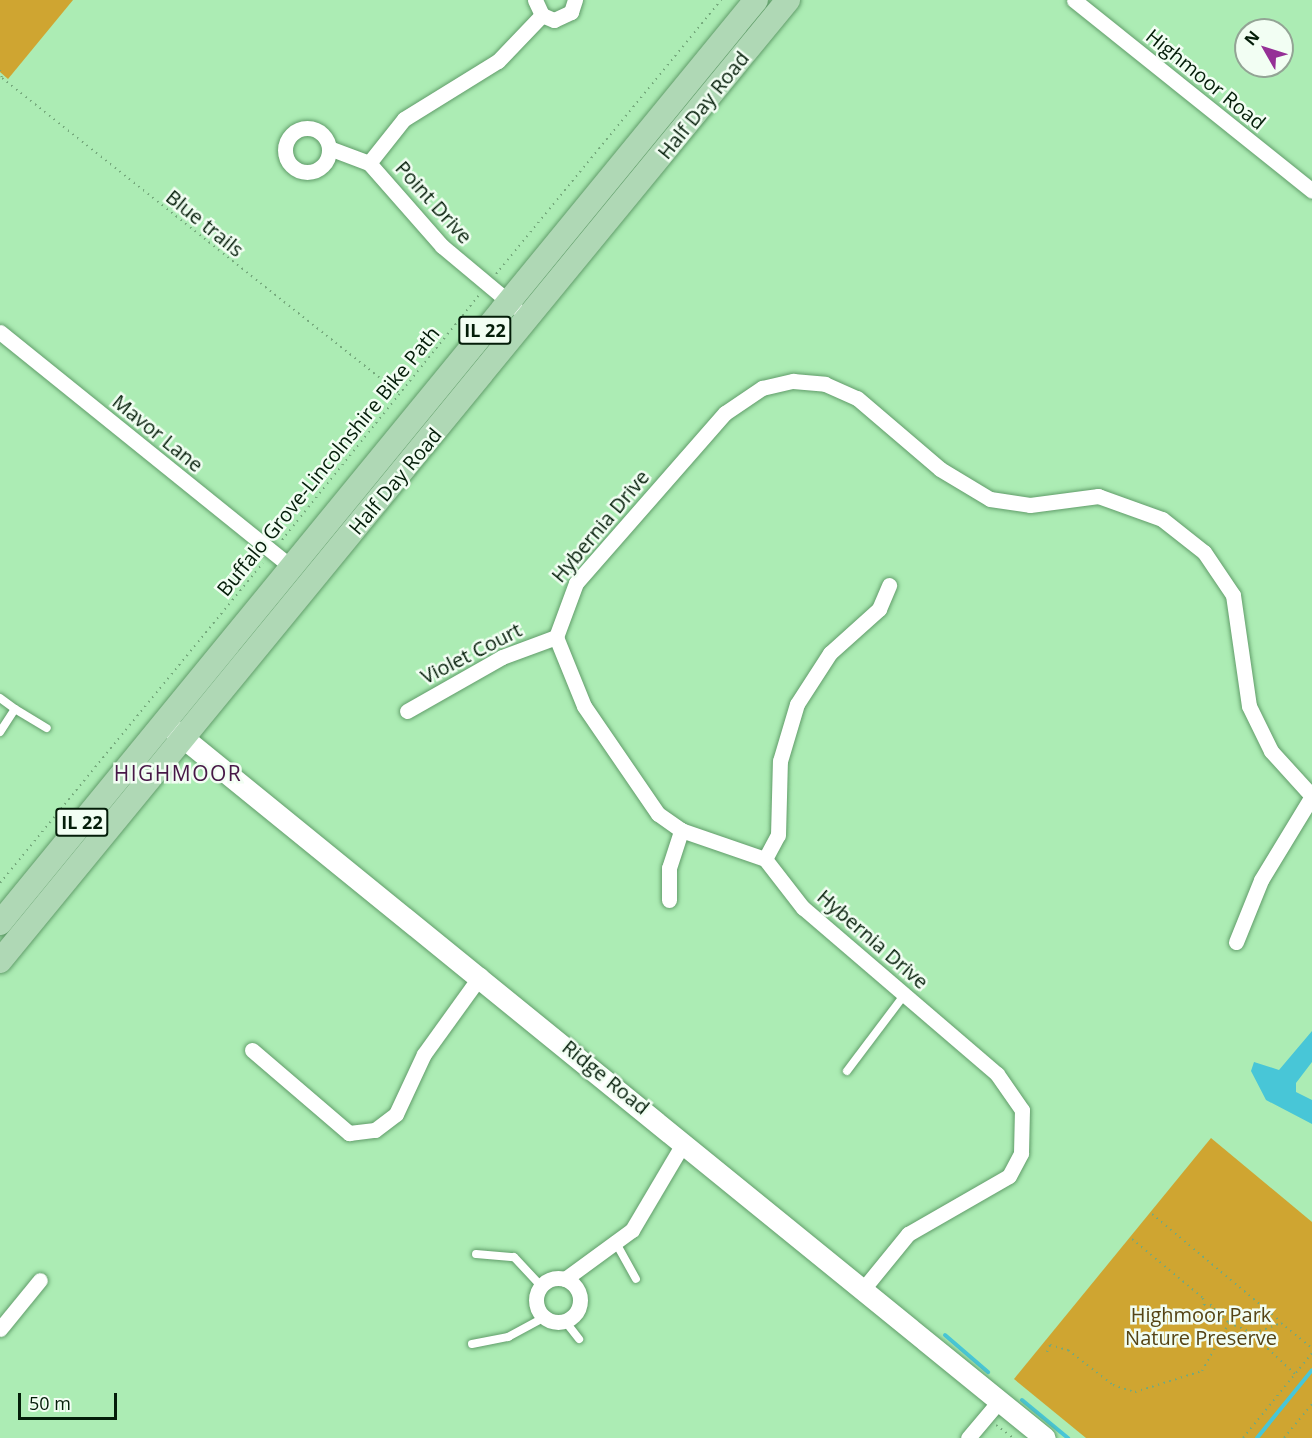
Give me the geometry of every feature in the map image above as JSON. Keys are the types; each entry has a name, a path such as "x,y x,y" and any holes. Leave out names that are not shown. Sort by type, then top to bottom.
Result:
{"main road":[{"name":"Half Day Road","path":"1,921 164,722 281,559 508,301 756,0"},
{"name":"Half Day Road","path":"0,961 530,318 788,0"}],"street":[{"path":"535,0 542,15"},
{"path":"542,15 560,19 575,0"},
{"name":"Highmoor Road","path":"1074,0 1312,192"},
{"path":"369,163 404,119 498,61 542,15"},
{"name":"Point Drive","path":"329,148 369,163 442,246 530,318"},
{"name":"Mavor Lane","path":"0,333 281,559"},
{"name":"Hybernia Drive","path":"556,637 567,598 612,542 745,396 793,381 842,390 940,469 990,499 1030,505 1078,497 1117,499 1162,519 1204,552 1233,595 1249,706 1271,751 1312,796"},
{"path":"556,637 569,678 643,798 681,830 765,859 778,835 780,761 797,704 830,653 879,609 889,585"},
{"name":"Violet Court","path":"407,711 502,657 556,637"},
{"name":"Ridge Road","path":"164,722 481,975 1045,1438"},
{"path":"1236,942 1261,880 1312,796"},
{"path":"669,900 669,868 681,830"},
{"name":"Hybernia Drive","path":"765,859 803,908 997,1074 1017,1101 1025,1128 1021,1153 1009,1176 908,1234 864,1288"},
{"path":"1,921 21,936"},
{"path":"252,1050 349,1133 375,1130 396,1114 424,1054 481,975"},
{"path":"565,1279 576,1287 580,1300 576,1313 565,1321 545,1317 537,1306 541,1286 565,1279 632,1230 684,1142"},
{"path":"0,1329 40,1280"},
{"path":"968,1438 1000,1400"}],"lane":[{"path":"0,698 47,728"},
{"path":"0,732 15,709"},
{"path":"847,1071 905,994"},
{"path":"616,1243 636,1279"},
{"path":"476,1254 514,1257 541,1286"},
{"path":"472,1344 508,1337 545,1317"},
{"path":"565,1321 579,1339"}],"path":[{"name":"Buffalo Grove-Lincolnshire Bike Path","path":"0,883 281,559 400,394 721,0"},
{"name":"Blue trails","path":"0,69 2,78 400,394"},
{"path":"1152,1214 1312,1348"},
{"path":"1132,1239 1203,1298 1204,1305 1211,1305 1229,1323 1250,1331 1295,1374"},
{"path":"1047,1352 1050,1345 1068,1350 1113,1385 1155,1390 1202,1371 1229,1323"},
{"path":"1250,1331 1281,1323"},
{"path":"1243,1438 1312,1353"},
{"path":"1284,1438 1312,1404"}],"green space":[{"path":"0,0 73,0 8,79 0,72"},
{"name":"Highmoor Park Nature Preserve","path":"1211,1138 1312,1222 1312,1438 1086,1438 1014,1379"}],"water":[{"path":"1312,1031 1312,1062 1296,1083 1296,1092 1312,1100 1312,1124 1266,1100 1251,1071 1254,1062 1279,1070"}],"waterway":[{"path":"945,1335 988,1372"},
{"path":"1257,1438 1312,1370"},
{"path":"1022,1400 1068,1438"}],"district":[{"name":"HIGHMOOR","path":"178,773"}]}
